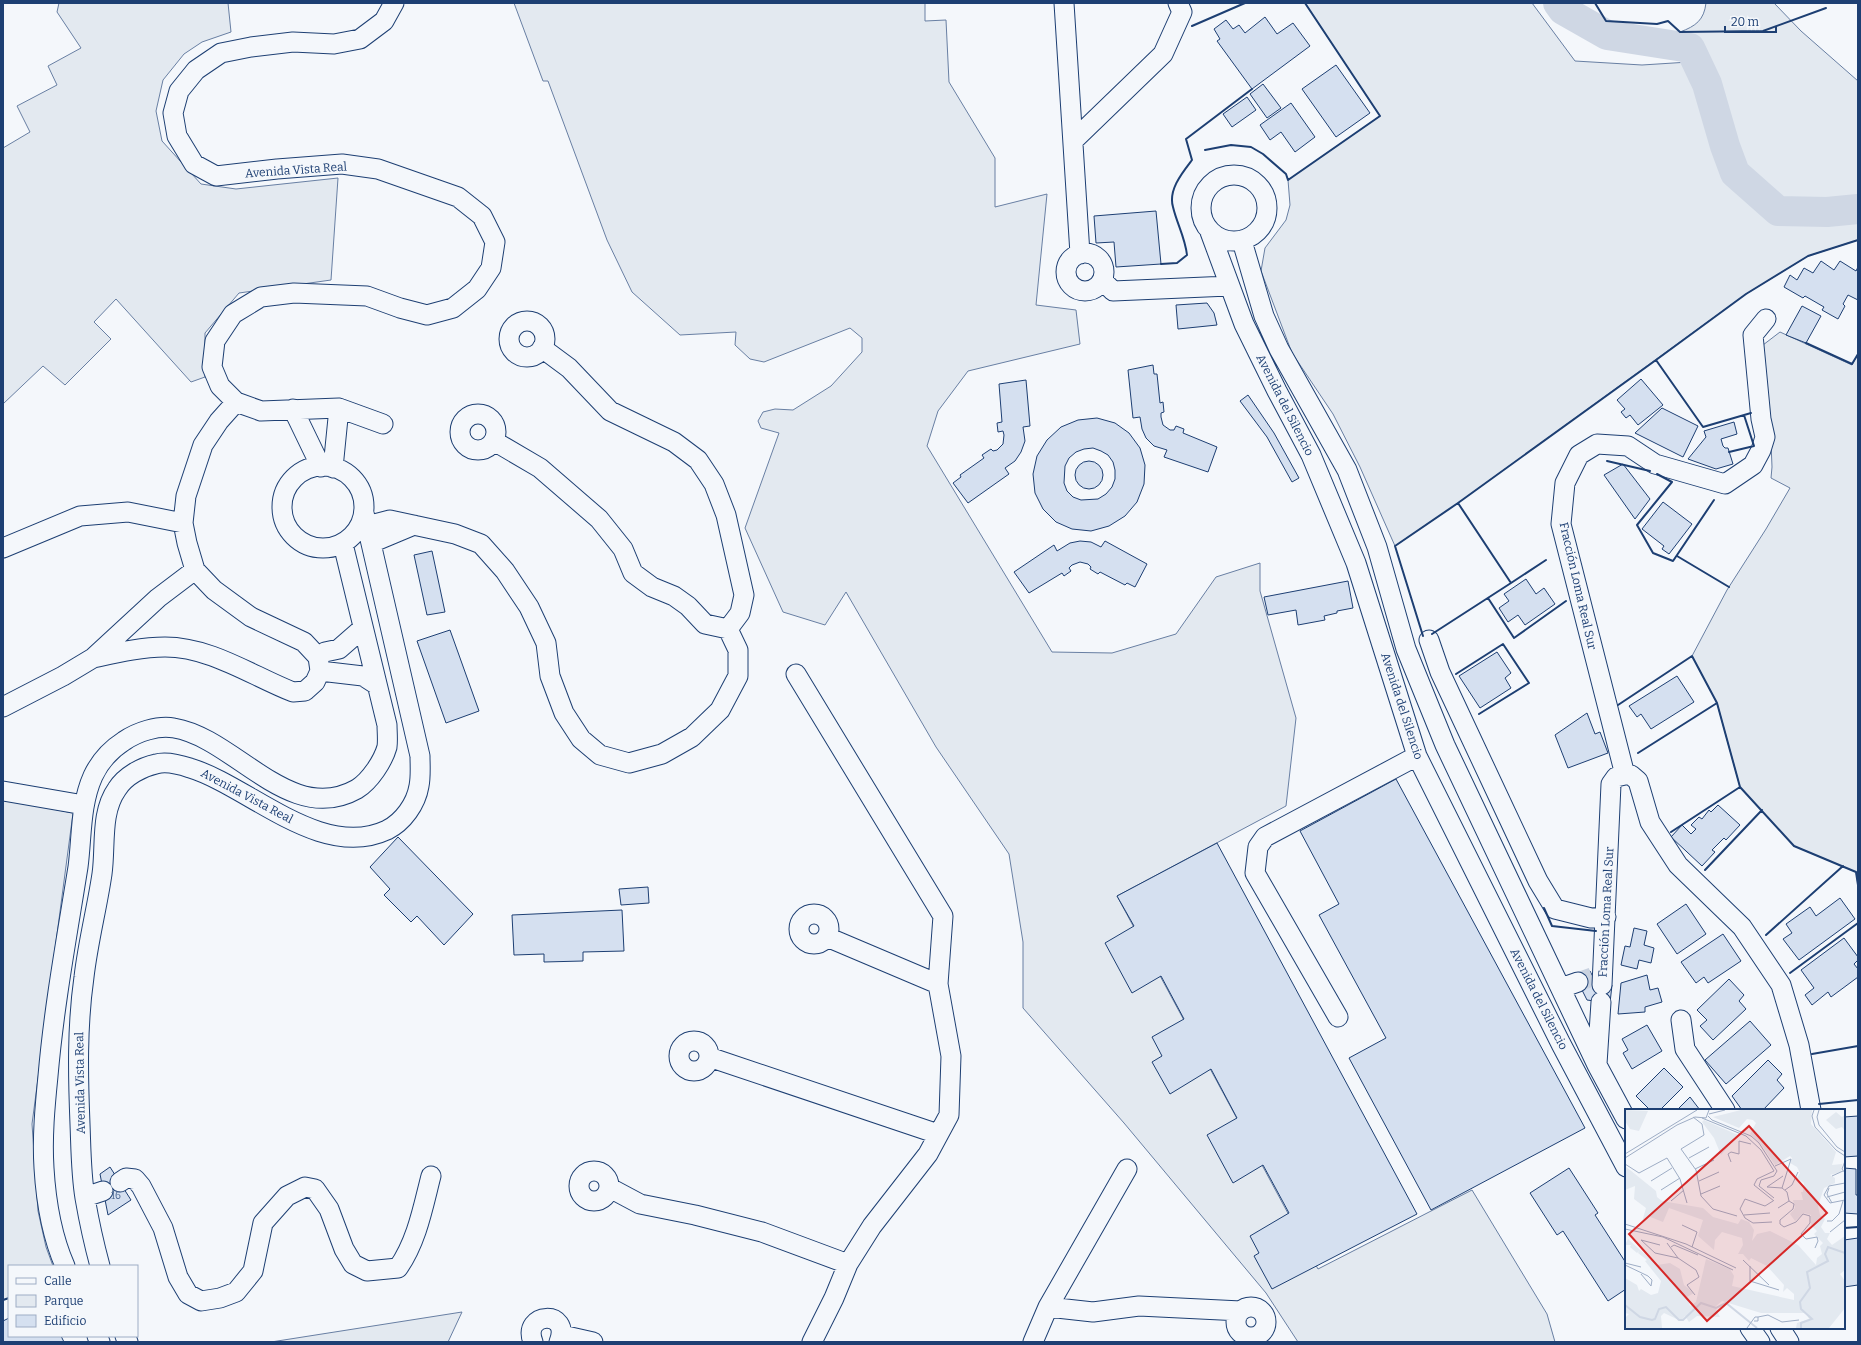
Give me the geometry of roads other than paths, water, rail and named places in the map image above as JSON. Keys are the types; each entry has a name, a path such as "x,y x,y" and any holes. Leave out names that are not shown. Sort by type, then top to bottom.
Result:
{"street":[{"name":"Avenida Vista Real","path":"384,424 339,408 293,409 261,412 236,402 220,386 212,367 216,341 233,314 262,297 294,293 367,296 427,316 453,308 477,289 491,268 494,242 482,216 458,197 378,169 342,164 277,168 216,176 194,164 176,136 173,113 179,91 196,70 220,53 251,47 292,42 334,44 360,39 384,21 394,3"},
{"path":"1064,3 1080,254"},
{"path":"1073,141 1163,54 1182,12 1178,3"},
{"name":"Avenida del Silencio","path":"1625,1117 1597,1065 1590,984 1476,808 1445,746 1406,649 1377,547 1347,470 1279,349 1267,322 1242,241 1258,231 1266,220 1268,207 1265,194 1257,184 1247,177 1234,174 1221,177 1210,184 1203,195 1201,208 1204,221 1210,232 1244,324 1259,357 1311,455 1356,563 1418,756 1561,1044 1625,1165"},
{"path":"1210,232 1222,239 1242,241"},
{"path":"1080,254 1093,255 1098,259 1104,270 1102,280 1098,286 1087,291 1074,289 1066,279 1066,266 1069,260 1080,254"},
{"path":"1102,280 1113,291 1229,286"},
{"name":"Fracción Loma Real Sur","path":"1597,1065 1590,984 1606,916 1612,784 1616,777 1625,775 1561,524 1565,483 1579,455 1597,444 1628,446 1655,464 1725,484 1753,465 1761,450 1765,437 1761,419 1753,335 1766,319"},
{"path":"542,348 568,368 610,411 674,442 698,460 714,484 726,515 744,596 740,612 728,629"},
{"path":"236,402 219,421 202,445 186,496 183,523 195,570 214,590 231,604 262,623 304,642 319,664 363,676 377,684"},
{"path":"327,467 339,408"},
{"path":"293,409 327,467"},
{"path":"494,441 540,468 599,519 623,549 633,573 652,587 674,596 688,606 705,624 728,629"},
{"path":"367,527 364,500 360,489 344,472 327,467 308,469 297,476 288,486 283,498 283,512 286,525 294,536 304,543 317,548 330,548 342,544 353,536 360,526 367,527 390,520 455,534 481,544 505,572 529,607 546,643 550,676 564,713 581,739 600,755 629,762 662,754 692,737 720,710 738,676 738,650 728,629"},
{"path":"3,548 80,516 128,512 183,523"},
{"name":"Avenida Vista Real","path":"100,1265 84,1197 78,1050 84,977 102,873 104,834 108,807 117,788 135,772 158,763 182,765 208,773 248,797 310,829 338,835 361,837 379,833 395,826 409,810 419,787 420,756 367,527"},
{"name":"Avenida Vista Real","path":"65,1265 57,1249 48,1212 44,1167 44,1125 51,1047 61,973 80,856 84,805 93,776 107,753 126,739 148,730 173,727 193,733 223,750 253,770 305,797 344,796 364,784 378,765 387,746 387,725 342,544"},
{"path":"3,706 63,676 93,658 158,598 195,570"},
{"path":"93,658 150,648 166,647 191,650 216,657 293,692 305,691 315,682 319,664 325,652 340,649 363,628"},
{"path":"1429,640 1440,672 1538,881 1555,909 1591,918 1606,916"},
{"path":"796,674 943,916 938,984 951,1056 949,1115 928,1154 872,1226 848,1264 834,1298 812,1342"},
{"path":"1338,1017 1255,873 1258,847 1265,837 1418,756"},
{"path":"248,797 253,770"},
{"path":"1625,775 1631,775 1638,781 1650,822 1678,865 1742,927 1781,985 1799,1045 1811,1109"},
{"path":"3,791 84,805"},
{"path":"1448,819 1476,808"},
{"path":"827,937 938,984"},
{"path":"61,973 84,977"},
{"path":"1681,1020 1685,1049 1723,1109"},
{"path":"51,1047 78,1050"},
{"path":"709,1057 938,1134"},
{"path":"1034,1342 1048,1307 1128,1169"},
{"path":"84,1197 116,1183 135,1179 141,1186 163,1228 178,1277 188,1294 201,1301 225,1296 236,1292 240,1288 253,1272 263,1223 287,1196 305,1187 315,1189 329,1210 344,1249 353,1264 367,1271 398,1268 405,1258 415,1236 432,1176"},
{"path":"610,1188 640,1204 695,1215 762,1232 848,1264"},
{"path":"1048,1307 1093,1312 1139,1306 1241,1310"},
{"path":"533,1342 530,1336 536,1322 550,1318 557,1322 561,1328 560,1339 592,1342"},
{"path":"1751,1329 1760,1342"},
{"path":"1781,1329 1789,1342"}],"waterway":[{"path":"1558,3 1563,10 1607,35 1690,48 1707,84 1725,146 1735,173 1778,211 1827,212 1858,209"}],"tunnel":[{"path":"1578,982 1592,977"}]}
